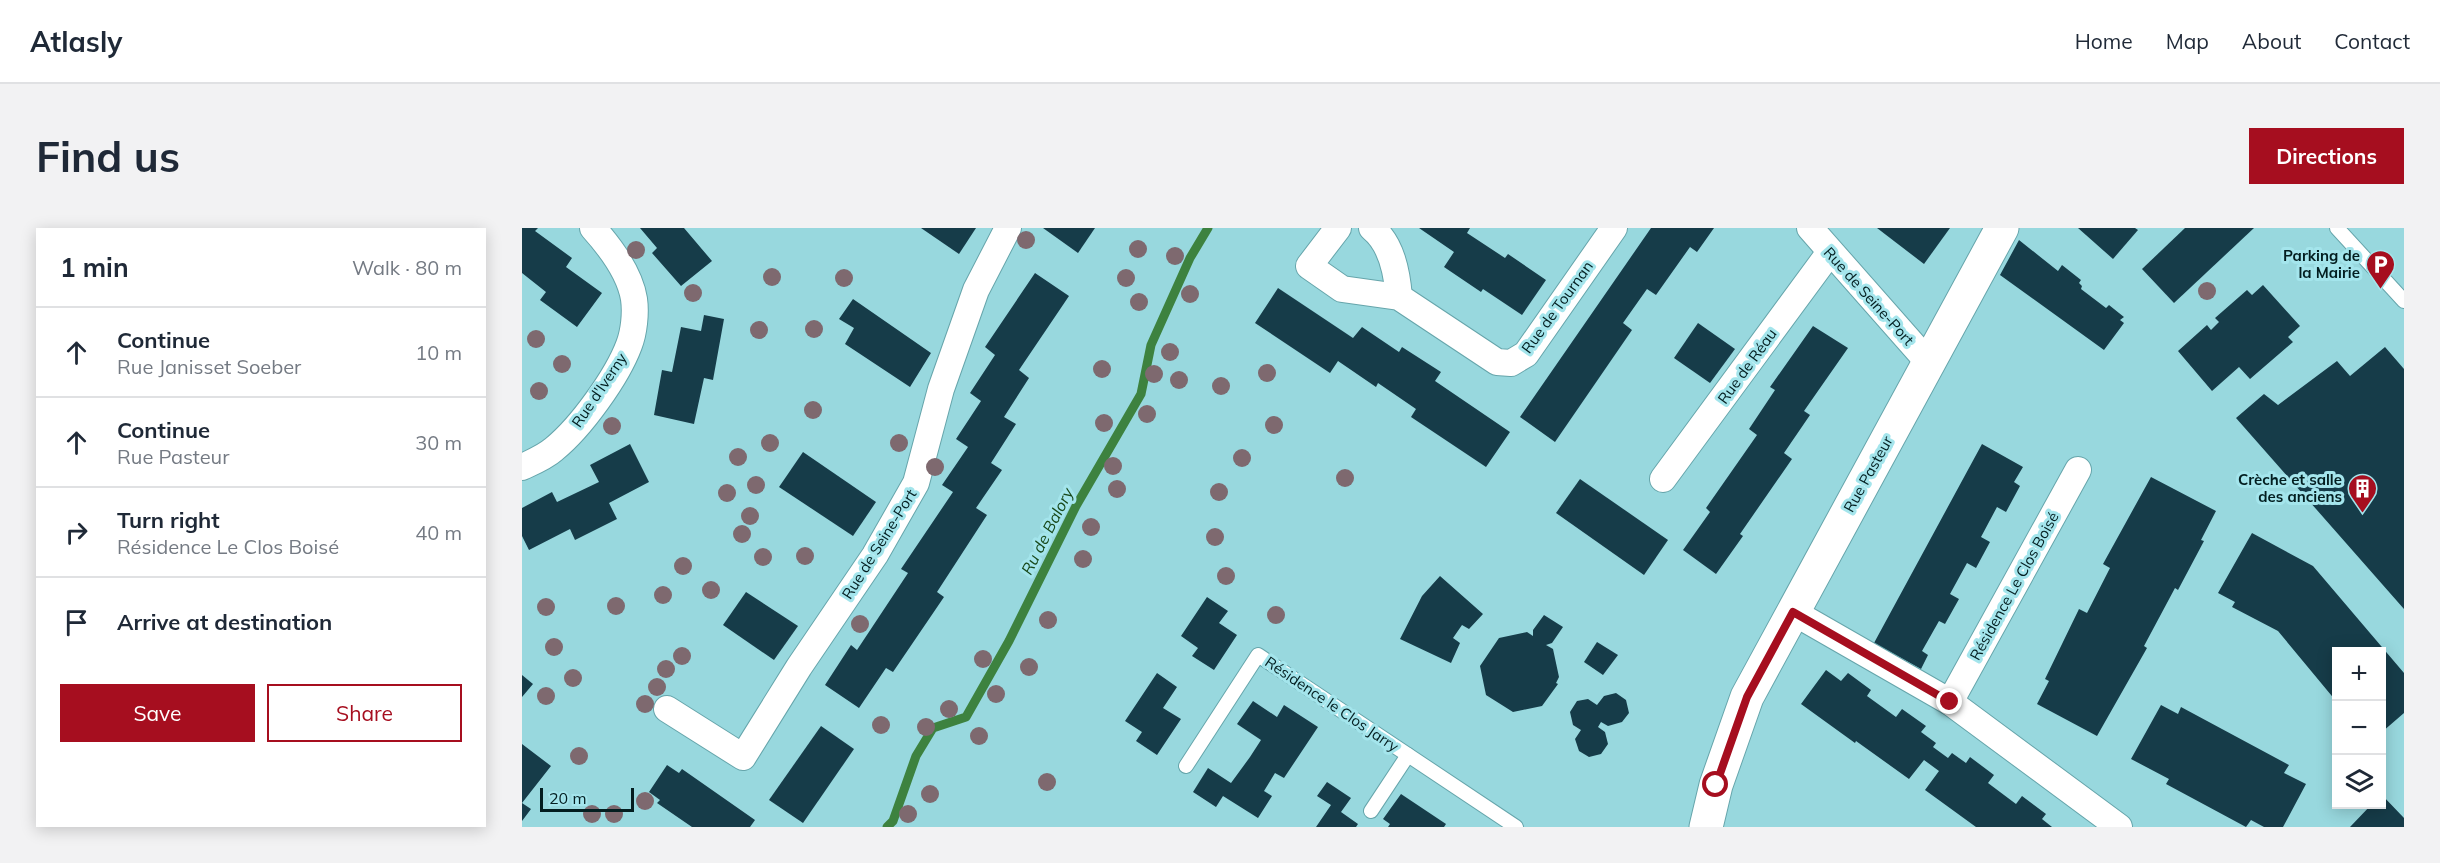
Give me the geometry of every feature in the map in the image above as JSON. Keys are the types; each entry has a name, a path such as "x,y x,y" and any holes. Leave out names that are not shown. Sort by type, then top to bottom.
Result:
{"street":[{"name":"Rue d'Iverny","path":"522,467 554,449 578,423 615,372 630,344 634,316 633,297 617,260 593,228"},
{"name":"Rue de Seine-Port","path":"667,709 743,757 799,667 875,555 916,483 941,389 976,290 1008,228"},
{"name":"Rue de Tournan","path":"1338,228 1309,266 1342,289 1399,297 1497,362 1511,363 1526,354 1614,228"},
{"path":"1372,228 1379,233 1396,268 1399,297"},
{"name":"Rue de Seine-Port","path":"1810,228 1929,363"},
{"name":"Rue Pasteur","path":"1706,827 1716,785 1747,697 2002,228"},
{"name":"Rue de Réau","path":"1663,479 1830,252"},
{"name":"Résidence Le Clos Boisé","path":"1950,702 2078,470"},
{"path":"1793,612 1950,702 2119,827"}],"lane":[{"path":"2337,228 2404,301"},
{"name":"Résidence le Clos Jarry","path":"1186,766 1258,655 1507,824"},
{"path":"1371,811 1408,755"}],"building":[{"path":"522,228 538,228 535,231 572,258 566,267 602,293 577,327 540,300 546,292 522,273"},
{"path":"640,228 684,228 712,261 681,286 652,253 657,248"},
{"path":"921,228 976,228 959,254"},
{"path":"1043,228 1095,228 1078,253"},
{"path":"1419,228 1470,228 1467,233 1505,258 1508,254 1546,280 1522,315 1483,289 1481,292 1444,267 1454,252"},
{"path":"1651,228 1714,228 1697,252 1690,247 1656,295 1647,289 1623,323 1632,330 1555,442 1520,417"},
{"path":"1877,228 1950,228 1924,264"},
{"path":"2078,228 2135,228 2138,230 2113,259"},
{"path":"2185,228 2254,228 2174,303 2142,269"},
{"path":"2019,240 2058,271 2062,265 2081,280 2079,283 2082,286 2081,289 2106,308 2109,305 2124,317 2120,320 2124,323 2104,350 2000,275"},
{"path":"1035,273 1069,296 1019,370 1029,378 1004,417 1016,424 991,463 1002,470 976,508 987,515 937,592 944,597 893,672 886,668 859,708 825,685 851,645 857,650 908,573 901,569 953,492 942,485 968,447 956,439 981,401 970,393 995,355 985,347"},
{"path":"2263,285 2300,326 2288,337 2293,342 2250,379 2239,367 2212,391 2178,351 2207,325 2211,330 2219,322 2215,318 2247,290 2252,295"},
{"path":"1278,288 1353,338 1362,327 1399,352 1402,347 1441,372 1435,381 1510,432 1486,467 1411,417 1416,409 1378,383 1376,387 1338,361 1330,373 1255,323"},
{"path":"853,299 931,353 910,387 845,344 854,328 839,319"},
{"path":"704,315 724,319 713,380 704,378 694,424 654,415 662,370 672,372 681,327 701,331"},
{"path":"1698,323 1735,349 1710,383 1674,358"},
{"path":"1813,326 1848,348 1804,411 1810,415 1784,453 1792,459 1740,534 1743,536 1716,574 1683,550 1710,512 1706,508 1757,435 1749,429 1775,390 1770,387"},
{"name":"Crèche et salle des anciens","path":"2385,347 2404,369 2404,609 2236,418 2264,394 2278,405 2337,361 2350,376"},
{"path":"630,444 649,482 609,503 617,519 575,540 570,529 529,550 522,536 522,508 552,492 557,502 599,482 590,465"},
{"path":"1982,444 2023,467 2014,482 2020,486 2006,512 1997,507 1981,537 1990,542 1976,568 1967,563 1950,594 1959,599 1945,624 1939,621 1922,651 1928,655 1921,669 1874,643"},
{"path":"803,452 876,502 853,536 779,487"},
{"path":"2151,477 2216,511 2201,540 2204,541 2178,590 2175,588 2144,646 2147,648 2097,736 2037,704 2049,681 2045,679 2079,609 2087,613 2110,568 2103,564"},
{"path":"1580,479 1668,540 1644,575 1556,513"},
{"path":"2252,533 2313,566 2382,647 2332,647 2332,696 2278,631 2232,607 2235,602 2218,593"},
{"path":"1440,576 1483,614 1469,629 1462,625 1453,638 1460,643 1451,663 1400,639 1422,596"},
{"path":"746,592 798,626 774,660 723,625"},
{"path":"1207,597 1228,611 1219,623 1237,635 1214,670 1192,656 1198,648 1181,636"},
{"path":"1544,615 1563,627 1552,643 1546,645 1553,649 1559,677 1556,683 1558,684 1542,706 1513,712 1486,695 1480,666 1499,638 1527,632 1533,636 1533,630"},
{"path":"1597,642 1618,655 1603,675 1584,662"},
{"path":"2386,652 2404,673 2404,713 2386,729"},
{"path":"1826,670 1841,681 1848,673 1871,690 1867,696 1896,717 1902,709 1926,726 1921,732 1936,743 1933,747 1948,758 1952,753 1966,763 1970,757 1994,775 1988,783 2016,804 2022,796 2046,814 2042,819 2052,827 1976,827 1925,790 1939,771 1924,760 1909,779 1856,741 1855,743 1801,704"},
{"path":"1157,673 1177,687 1163,708 1181,719 1157,755 1136,741 1142,732 1125,721"},
{"path":"522,675 533,684 522,697"},
{"path":"1616,693 1626,700 1629,713 1622,722 1608,726 1601,722 1598,727 1605,732 1608,744 1601,754 1589,757 1579,751 1575,739 1581,730 1573,725 1570,712 1577,701 1588,699 1597,705 1604,696"},
{"path":"1253,701 1277,717 1284,705 1318,727 1284,778 1275,773 1264,791 1272,796 1258,818 1223,796 1216,807 1193,792 1208,768 1231,783 1250,757 1261,740 1237,724"},
{"path":"2161,705 2178,714 2181,707 2289,765 2284,773 2306,784 2283,827 2264,827 2251,820 2246,827 2166,784 2169,779 2131,759"},
{"path":"821,726 854,749 803,823 769,800"},
{"path":"522,744 551,766 522,803"},
{"path":"667,765 679,773 682,769 755,820 750,827 692,827 657,803 660,800 649,792"},
{"path":"1327,782 1351,798 1341,812 1358,824 1356,827 1316,827 1331,805 1317,796"},
{"path":"1401,794 1446,824 1444,827 1388,827 1390,824 1383,819"},
{"path":"2386,799 2404,818 2404,827 2350,827 2367,809 2386,809"},
{"path":"522,803 531,809 522,821"}],"waterway":[{"name":"Ru de Balory","path":"887,827 893,821 916,756 933,728 966,717 1009,641 1076,506 1141,394 1151,345 1190,258 1208,228"}],"place":[{"name":"Parking de la Mairie","path":"2381,290"},
{"name":"Crèche et salle des anciens","path":"2363,514"}],"route":[{"path":"1716,785 1747,697 1793,612 1950,702"}]}
